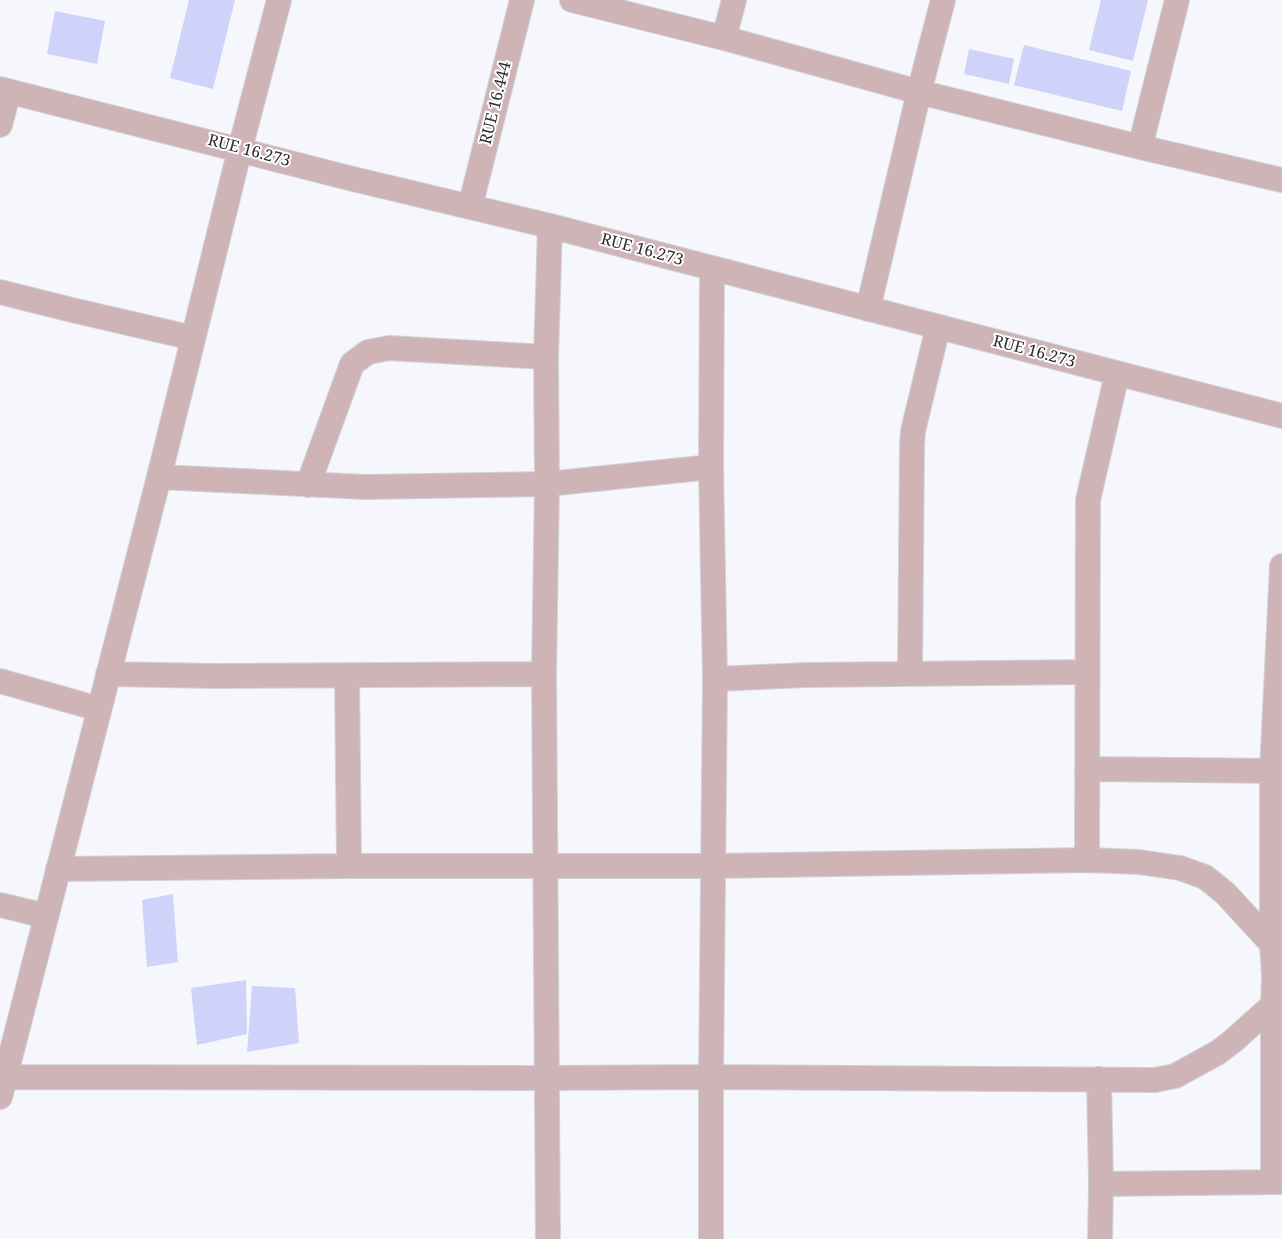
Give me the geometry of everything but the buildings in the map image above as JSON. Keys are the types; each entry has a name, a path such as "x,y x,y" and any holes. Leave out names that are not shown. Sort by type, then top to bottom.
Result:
{"street":[{"path":"279,0 159,477 2,1087 546,1078 711,1077 1155,1080 1175,1076 1217,1053 1273,1005"},
{"name":"RUE 16.444","path":"470,207 522,0"},
{"path":"572,0 724,38 919,92 1140,148 1282,180"},
{"path":"724,38 734,0"},
{"path":"868,309 919,92 943,0"},
{"path":"1140,148 1177,0"},
{"path":"0,125 4,90"},
{"name":"RUE 16.273","path":"4,90 349,178 550,226 1282,416"},
{"path":"548,1239 544,674 547,484 546,357 550,226"},
{"path":"711,1239 716,679 711,466 712,268"},
{"path":"0,292 193,338"},
{"path":"910,674 913,432 938,327"},
{"path":"308,486 352,364 368,352 389,348 546,357"},
{"path":"1087,860 1086,672 1088,500 1117,374"},
{"path":"159,477 308,486 547,484 711,466"},
{"path":"1101,1184 1278,1182 1273,1005 1278,975 1272,944 1282,566"},
{"path":"716,679 806,675 1086,672"},
{"path":"108,674 215,676 544,674"},
{"path":"347,675 349,866"},
{"path":"0,681 99,709"},
{"path":"1088,769 1277,771"},
{"path":"58,870 349,866 714,866 1087,860 1139,862 1180,868 1205,877 1225,893 1272,944"},
{"path":"0,905 46,916"},
{"path":"1099,1079 1100,1239"}]}
